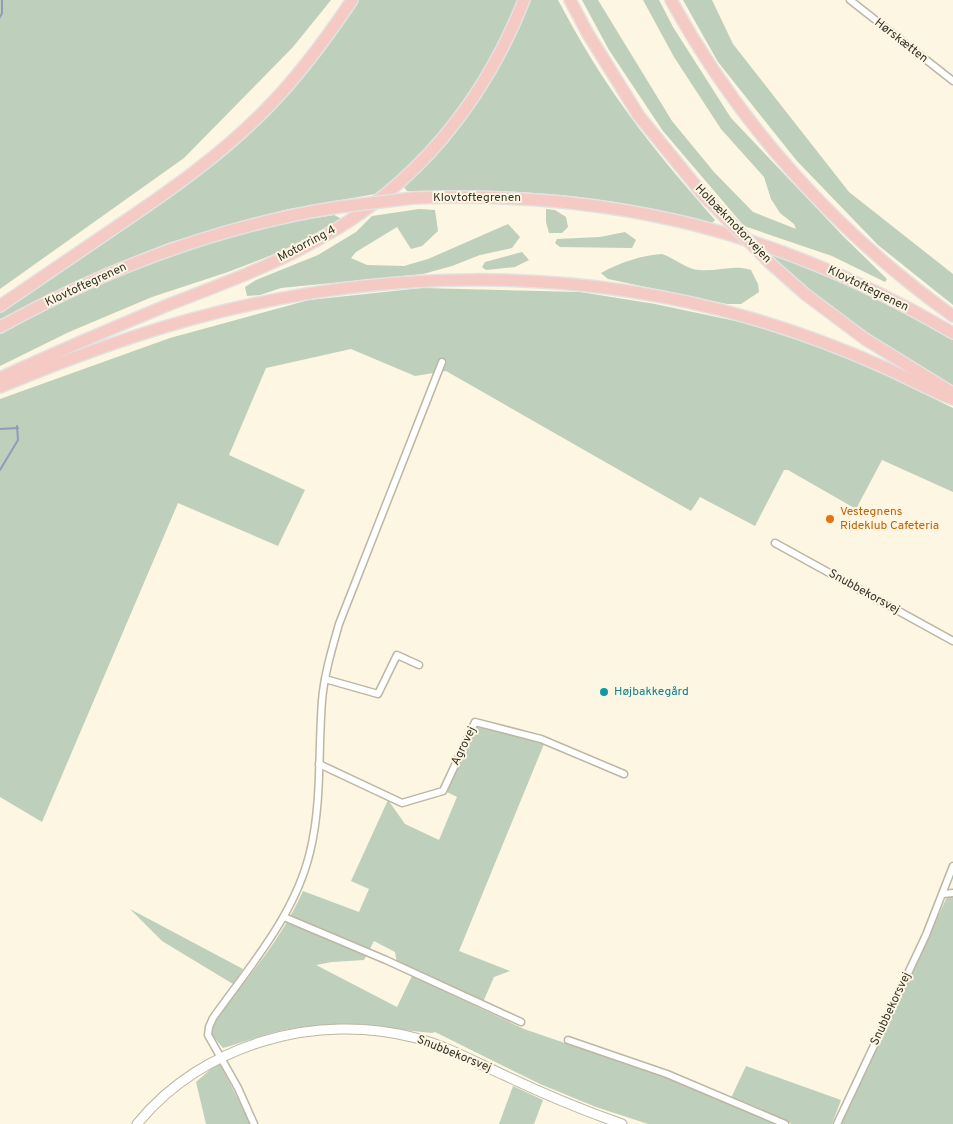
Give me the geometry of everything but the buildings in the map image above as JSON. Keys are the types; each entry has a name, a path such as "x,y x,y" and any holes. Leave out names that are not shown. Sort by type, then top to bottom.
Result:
{"highway":[{"path":"0,306 155,201 210,160 265,111 304,68 352,0"},
{"name":"Motorring 4","path":"0,378 292,253 320,239 361,213 394,188 418,165 457,121 480,90 499,56 524,0"},
{"path":"563,0 596,58 618,83"},
{"name":"Holbækmotorvejen","path":"570,0 588,34 639,116 705,197 771,264 805,294 865,338 953,394"},
{"path":"671,0 700,50 727,90 786,165 855,236 901,276 953,316"},
{"name":"Klovtoftegrenen","path":"0,327 106,274 165,250 266,220 339,207 413,198 499,197 617,208 689,223 761,244 822,267 879,292 953,333"},
{"path":"0,387 121,341 192,319 264,302 376,284 484,280 565,283 667,298 716,308 813,338 879,365 953,399"}],"street":[{"name":"Hørskætten","path":"850,0 953,81"},
{"path":"254,1124 238,1088 208,1034 209,1027 213,1018 284,917 310,853 315,824 322,700 325,679 339,624 442,362"},
{"name":"Snubbekorsvej","path":"775,543 953,641"},
{"path":"325,679 378,694 397,655 419,665"},
{"name":"Agrovej","path":"319,764 402,803 443,791 475,722 541,740 624,774"},
{"name":"Snubbekorsvej","path":"836,1124 926,935 953,866"},
{"path":"943,894 953,893"},
{"path":"284,917 386,960 521,1022"},
{"name":"Snubbekorsvej","path":"137,1124 159,1102 186,1080 221,1057 258,1043 296,1033 339,1029 381,1031 416,1038 447,1049 543,1094 622,1124"},
{"path":"568,1040 667,1074 785,1124"}],"green space":[{"path":"0,0 331,0 293,47 184,158 0,289"},
{"path":"357,0 521,0 488,69 435,142 381,193 289,209 168,243 105,268 0,320 0,310 228,149"},
{"path":"530,0 558,0 585,48 626,111 715,220 712,223 671,213 589,198 495,191 407,191 403,186 443,145 478,101 507,53"},
{"path":"582,0 598,0 672,121 714,172 753,212 796,229 794,224 780,213 771,199 764,177 721,129 674,57 643,0 659,0 673,27 731,118 843,236 887,279 885,282 832,256 744,226 663,131 609,50"},
{"path":"683,0 712,0 733,44 849,192 953,274 953,305 878,245 797,161 718,62"},
{"path":"419,209 435,210 438,231 422,246 411,249 397,227 356,252 351,258 367,265 404,266 428,259 508,224 520,237 512,248 480,255 452,266 423,274 281,288 260,295 247,296 245,287 256,280 318,255 356,232 372,216"},
{"path":"546,209 555,210 566,217 568,227 562,233 549,233 546,222"},
{"path":"334,215 342,219 308,241 228,272 152,297 69,332 0,366 0,334 86,289 204,242 259,227"},
{"path":"625,232 636,240 632,248 560,247 555,243 557,239 600,237"},
{"path":"522,252 529,260 515,267 486,270 482,267 485,262"},
{"path":"769,252 871,294 953,339 953,386 857,326 812,292"},
{"path":"662,254 695,269 745,268 751,270 758,284 759,292 741,304 727,304 608,279 601,273 631,260"},
{"path":"422,288 580,292 655,304 745,323 842,354 953,408 953,492 882,460 856,509 788,470 784,470 755,526 700,497 691,511 446,371 415,376 351,349 266,368 229,455 305,490 278,546 178,503 42,822 0,797 0,399 170,338 309,300"},
{"path":"478,724 544,744 459,951 510,971 494,977 483,1002 397,963 395,952 374,941 364,960 316,965 397,1007 412,976 524,1029 667,1078 779,1124 648,1124 596,1107 540,1084 435,1032 343,1025 307,1026 272,1033 223,1048 211,1034 215,1020 252,973 285,926 303,891 359,912 369,889 351,881 388,800 405,824 439,840 457,797 447,792"},
{"path":"947,897 953,897 953,1124 840,1124"},
{"path":"130,909 243,969 233,984 162,941"},
{"path":"219,1062 251,1124 206,1124 196,1082"},
{"path":"746,1066 841,1100 832,1124 792,1124 731,1098"},
{"path":"513,1086 543,1100 534,1124 499,1124"}],"waterway":[{"path":"0,17 2,13 2,0"},
{"path":"0,470 18,440 17,426"},
{"path":"0,429 18,428"}],"place":[{"name":"Vestegnens Rideklub Cafeteria","path":"830,519"},
{"name":"Højbakkegård","path":"604,692"}]}
